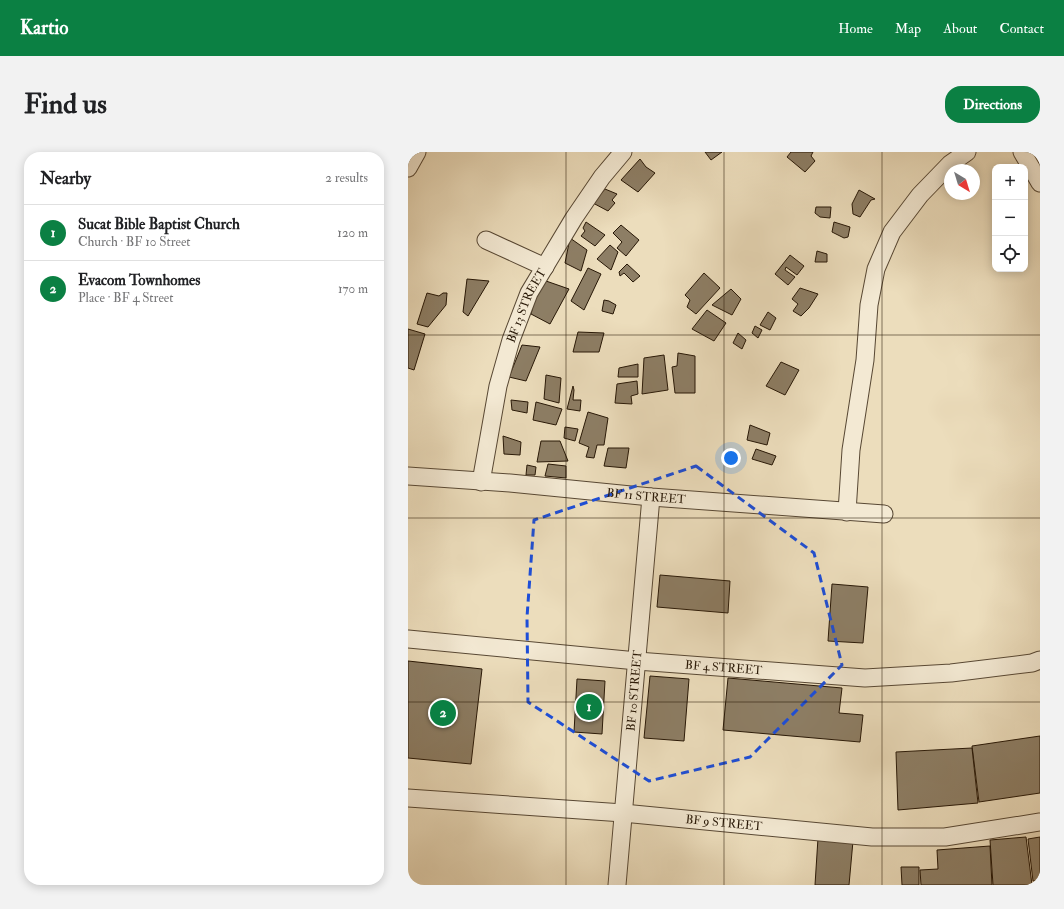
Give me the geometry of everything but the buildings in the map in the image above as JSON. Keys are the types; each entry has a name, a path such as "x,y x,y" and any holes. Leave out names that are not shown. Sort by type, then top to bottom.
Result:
{"street":[{"path":"408,168 417,152"},
{"name":"BF 13 STREET","path":"481,482 498,386 511,340 529,293 574,218 602,177 624,152"},
{"path":"846,512 851,450 865,360 869,305 876,269 892,232 920,195 950,164 967,152"},
{"path":"1022,152 1038,175"},
{"path":"486,240 544,267"},
{"name":"BF 11 STREET","path":"408,476 651,497 884,514"},
{"name":"BF 10 STREET","path":"617,885 651,497"},
{"name":"BF 4 STREET","path":"408,639 637,661 865,678 951,674 1040,660"},
{"name":"BF 9 STREET","path":"408,798 623,813 872,837 945,837 1040,822"}],"highlighted area":[{"path":"696,466 814,553 842,665 750,757 649,781 528,702 527,617 534,520"}],"place":[{"name":"Sucat Bible Baptist Church","path":"589,707"},
{"name":"Evacom Townhomes","path":"443,713"}]}
